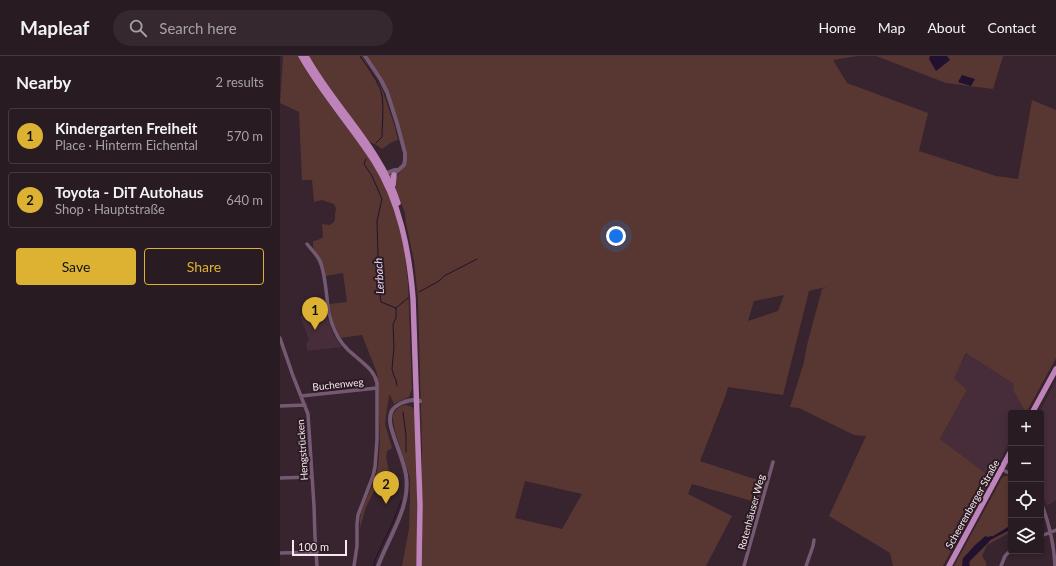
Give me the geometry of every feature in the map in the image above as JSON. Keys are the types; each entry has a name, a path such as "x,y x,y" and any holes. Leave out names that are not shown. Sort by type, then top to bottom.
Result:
{"main road":[{"path":"301,56 322,89 366,149 389,175 401,219 408,254 413,298 417,401 421,456 419,483 419,566"},
{"path":"306,56 325,87 389,175 394,189 403,218 414,265 416,298 417,401"},
{"path":"1034,410 1056,369"},
{"name":"Scheerenberger Straße","path":"949,566 1003,470 1008,458"}],"street":[{"path":"365,56 385,87 406,157 404,165 389,175"},
{"path":"307,244 316,255 321,265 329,315 334,330 342,343 372,372 376,379 376,467 358,515 357,546 354,566"},
{"name":"Hengstrücken","path":"280,338 308,414 317,566"},
{"name":"Buchenweg","path":"301,396 377,388"},
{"path":"378,566 400,516 406,495 406,472 392,432 390,420 391,413 398,404 411,400 417,401"},
{"path":"280,406 305,405"},
{"name":"Rotenhäuser Weg","path":"744,566 773,462"},
{"path":"1003,470 1008,472"},
{"path":"280,478 312,477"},
{"path":"1044,510 1051,532 1055,566"},
{"path":"1044,535 1056,530"},
{"path":"806,566 814,540"},
{"path":"280,553 317,552"},
{"path":"1001,566 1008,554"}],"shaded area":[{"path":"283,56 298,56 327,101 365,151 382,180 399,220 405,255 408,283 412,389 409,397 394,404 389,395 385,424 392,448 387,451 386,457 389,472 386,473 377,492 374,491 366,507 360,528 361,512 375,479 378,467 380,442 377,373 362,335 341,338 333,323 329,304 347,302 343,273 325,276 315,254 313,241 323,237 322,224 330,225 334,222 336,208 334,204 322,200 314,202 312,180 302,180 299,112 280,103"},
{"path":"308,56 362,56 382,89 398,140 382,149 369,142 334,96"},
{"path":"367,56 857,56 833,60 847,83 928,113 919,151 996,176 1018,179 1032,100 1056,110 1056,358 1028,410 1024,410 1013,390 1014,384 966,353 954,378 967,390 940,439 991,477 943,566 893,566 890,553 829,516 866,436 854,435 799,408 790,407 804,362 822,289 826,287 809,291 783,395 728,387 700,461 764,482 759,503 692,484 688,494 732,516 706,566 421,566 422,447 418,299 414,261 405,213 394,184 397,176 407,161 407,153 399,123 382,79","holes":["784,295 778,311 748,321 754,301","525,481 582,494 562,529 515,518"]},
{"path":"876,56 1003,56 993,89 946,83"},
{"path":"930,56 947,56 950,60 936,71 929,59"},
{"path":"962,75 975,79 971,86 958,82"},
{"path":"326,313 333,334 342,347 307,351 306,343 309,340 300,316"},
{"path":"967,353 1014,384 1013,390 1024,410 1008,410 1008,446 991,477 940,439 967,390 953,378"},
{"path":"1056,380 1056,500 1047,506 1044,500 1044,410 1041,410"},
{"path":"406,405 412,407 415,411 418,533 416,566 402,566 409,529 410,478 395,431 393,415 401,406"},
{"path":"1004,476 1008,476 1008,527 976,545 967,555 962,566 954,566"},
{"path":"1008,527 1008,531 978,548 965,566 962,566 969,552 980,541 990,536 994,536"},
{"path":"1008,531 1008,534 987,545 982,556 986,562 986,566 965,566 973,553 984,543"}],"waterway":[{"name":"Lerbach","path":"360,56 376,80 382,93 382,137 376,143"},
{"name":"Lerbach","path":"366,159 364,164 372,176 382,199 377,221 379,288 381,302 396,308 396,318 393,324 394,347 392,369 397,386"},
{"path":"419,292 439,281 444,276 477,259"},
{"path":"396,308 408,298"},
{"name":"Lerbach","path":"403,412 406,435 406,452"},
{"name":"Lerbach","path":"374,566 375,560 401,501"},
{"path":"966,566 966,560 986,540"}],"place":[{"name":"Kindergarten Freiheit","path":"315,330"},
{"name":"Toyota - DiT Autohaus","path":"386,504"}]}
